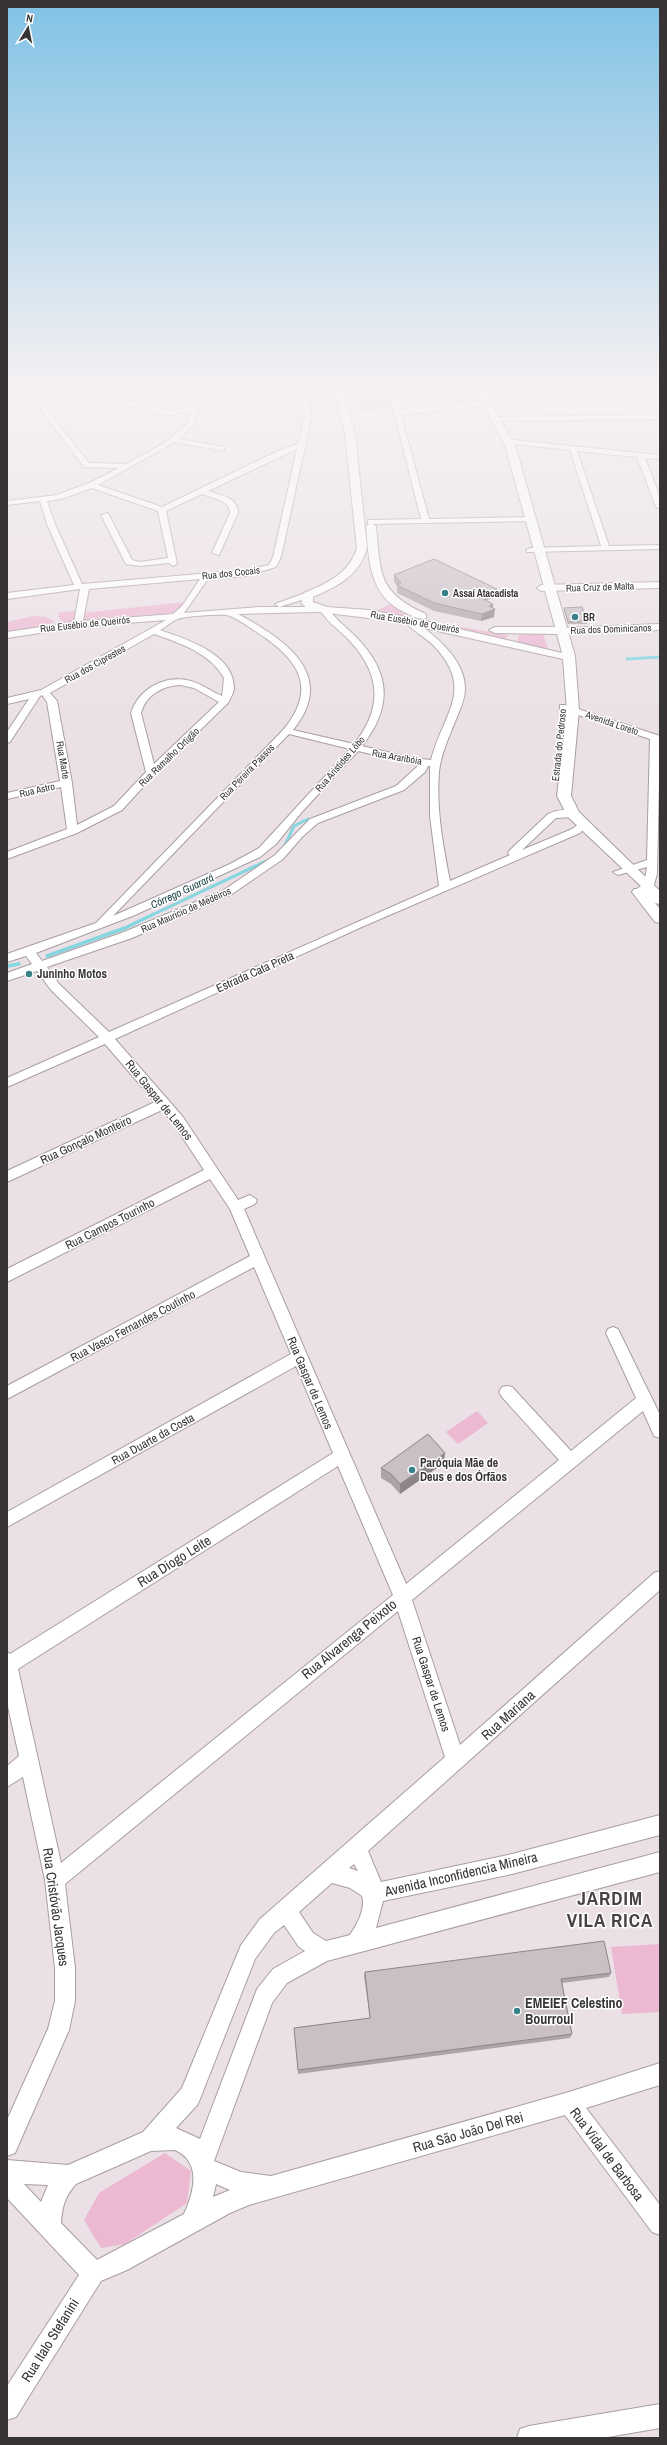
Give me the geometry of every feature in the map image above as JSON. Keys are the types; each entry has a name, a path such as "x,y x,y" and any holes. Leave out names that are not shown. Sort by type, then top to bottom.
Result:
{"main road":[{"path":"320,609 307,603 308,595 342,579 358,560 362,545 358,503"},
{"name":"Estrada do Pedroso","path":"522,503 563,656 568,708 554,795 555,806 566,814 644,889 660,900"},
{"path":"370,518 380,588"},
{"path":"342,579 356,579"},
{"path":"369,582 380,588"},
{"name":"Rua Eusébio de Queirós","path":"380,588 389,598 405,609 430,618 482,629 523,632 557,631"},
{"path":"356,611 379,607 389,598"},
{"name":"Rua Eusébio de Queirós","path":"320,609 356,611 407,620 513,643 563,656"},
{"path":"513,643 515,636 523,632"},
{"name":"Estrada do Pedroso","path":"644,889 660,919"}],"street":[{"path":"44,503 51,524 82,586 78,624"},
{"path":"143,503 162,510 176,503"},
{"path":"216,553 234,512 234,507 231,503"},
{"name":"Rua dos Cocais","path":"7,596 82,586 253,572 268,568 274,564 288,503"},
{"path":"421,503 426,521"},
{"path":"591,503 606,549"},
{"path":"105,515 128,562 140,564 173,562 171,548 162,522 162,510"},
{"path":"370,518 426,521 527,519"},
{"path":"535,550 660,547"},
{"path":"178,616 206,576"},
{"name":"Rua Cruz de Malta","path":"545,588 660,585"},
{"name":"Rua Eusébio de Queirós","path":"259,610 308,595"},
{"name":"Rua Eusébio de Queirós","path":"7,635 78,624 259,610 320,609"},
{"name":"Rua Aristídes Lôbo","path":"7,958 96,927 137,910 226,870 263,850 355,749 375,720 379,707 378,681 363,651 320,609"},
{"name":"Rua Pereira Passos","path":"96,927 287,731 301,714 306,700 304,677 282,645 230,613"},
{"name":"Rua dos Ciprestes","path":"7,701 35,696 44,692 154,631 178,616"},
{"path":"407,620 422,629 442,649 451,662 460,686 459,698 436,763 433,787 434,826 445,887"},
{"name":"Rua dos Dominicanos","path":"557,631 660,628"},
{"path":"152,772 136,713 137,705 142,698 164,685 182,681 196,686 225,701 229,691 229,682 218,663 195,647 154,631"},
{"name":"Rua Marte","path":"44,692 52,701 73,831"},
{"path":"7,740 35,696"},
{"name":"Rua Ramalho Ortigão","path":"7,856 73,831 118,808 152,772 217,711 225,701"},
{"name":"Avenida Loreto","path":"568,708 658,739"},
{"name":"Rua Araribóia","path":"287,731 355,749 436,763"},
{"path":"644,889 653,861 658,739"},
{"name":"Rua Mauricio de Medeiros","path":"7,977 128,935 228,892 245,882 279,857 298,835 314,821 400,788 421,770 425,762"},
{"name":"Rua Astro","path":"7,796 66,783"},
{"name":"Estrada Cata Preta","path":"502,862 546,820 566,814"},
{"name":"Estrada Cata Preta","path":"7,1083 579,827"},
{"path":"536,831 538,839 546,843"},
{"path":"624,870 653,861"},
{"path":"226,870 245,882"},
{"path":"122,902 126,908 137,910"},
{"name":"Rua Gaspar de Lemos","path":"29,951 55,987 107,1038 164,1103 236,1207 402,1596 456,1761"},
{"name":"Rua Gonçalo Monteiro","path":"7,1177 164,1103"},
{"name":"Rua Campos Tourinho","path":"7,1276 213,1172"},
{"path":"236,1207 250,1200"},
{"name":"Rua Vasco Fernandes Coutinho","path":"7,1393 259,1258"},
{"path":"613,1333 660,1431"},
{"name":"Rua Duarte da Costa","path":"7,1520 299,1357"},
{"path":"507,1392 569,1460"},
{"name":"Rua Alvarenga Peixoto","path":"55,1880 569,1460 645,1400"},
{"name":"Rua Diogo Leite","path":"7,1663 341,1456"},
{"name":"Rua Mariana","path":"328,1873 356,1850 660,1579"},
{"name":"Rua Cristóvão Jacques","path":"7,1663 55,1880 65,1968 66,2001 58,2030 7,2145"},
{"path":"7,1778 29,1760"},
{"name":"Avenida Inconfidencia Mineira","path":"328,1873 348,1876 358,1880 374,1893 512,1864 660,1825"},
{"path":"356,1850 368,1867 374,1893 367,1926 357,1942"},
{"path":"7,2182 93,2273 119,2262 192,2222 201,2202 205,2185 204,2165 264,1996 280,1976 324,1952 357,1942 660,1862"},
{"path":"151,2140 190,2096 248,1952 267,1926 328,1873"},
{"path":"286,1910 306,1940 324,1952"},
{"name":"Rua São João Del Rei","path":"192,2222 241,2196 569,2103 660,2074"},
{"name":"Rua Vidal de Barbosa","path":"569,2103 660,2224"},
{"path":"50,2229 51,2202 59,2185 68,2176 151,2140 175,2139 191,2146 204,2165"},
{"name":"Rua São João Del Rei","path":"204,2165 241,2183 276,2186"},
{"path":"7,2171 68,2176"},
{"name":"Rua Italo Stefanini","path":"7,2408 93,2273"},
{"path":"529,2438 660,2416"}],"shaded area":[{"path":"184,602 178,611 173,613 83,620 83,613"},
{"path":"390,604 407,614 432,622 508,635 506,639 503,639 374,612"},
{"path":"76,611 75,621 64,623 58,617 59,612"},
{"path":"33,616 45,617 55,621 50,625 7,633 7,622"},
{"path":"524,634 543,634 548,648 546,650 518,642 518,636"},
{"path":"477,1411 488,1423 458,1444 446,1432"},
{"path":"660,1944 660,2012 622,2014 611,1947"},
{"path":"165,2153 191,2171 187,2203 125,2244 101,2248 84,2220 99,2193"}],"building":[{"name":"Assaí Atacadista","path":"434,559 497,589 479,597 493,604 489,606 495,609 482,614 434,603 397,585 401,583 394,575"},
{"name":"BR","path":"582,607 587,621 568,622 564,608"},
{"path":"428,1434 445,1453 400,1484 391,1474 381,1468"},
{"name":"EMEIEF Celestino Bourroul","path":"604,1941 611,1973 561,1979 572,2034 298,2070 294,2028 370,2018 365,1972"}],"waterway":[{"path":"627,659 660,657"},
{"name":"Córrego Guarará","path":"285,845 294,826 308,819"},
{"name":"Córrego Guarará","path":"152,915 266,861"},
{"name":"Córrego Guarará","path":"47,956 125,928 154,914"},
{"name":"Córrego Guarará","path":"7,966 19,964"}],"place":[{"name":"Assaí Atacadista","path":"445,593"},
{"name":"BR","path":"575,617"},
{"name":"Juninho Motos","path":"29,974"},
{"name":"Paróquia Mãe de Deus e dos Órfãos","path":"412,1470"},
{"name":"EMEIEF Celestino Bourroul","path":"517,2011"}],"district":[{"name":"JARDIM VILA RICA","path":"610,1909"}]}
